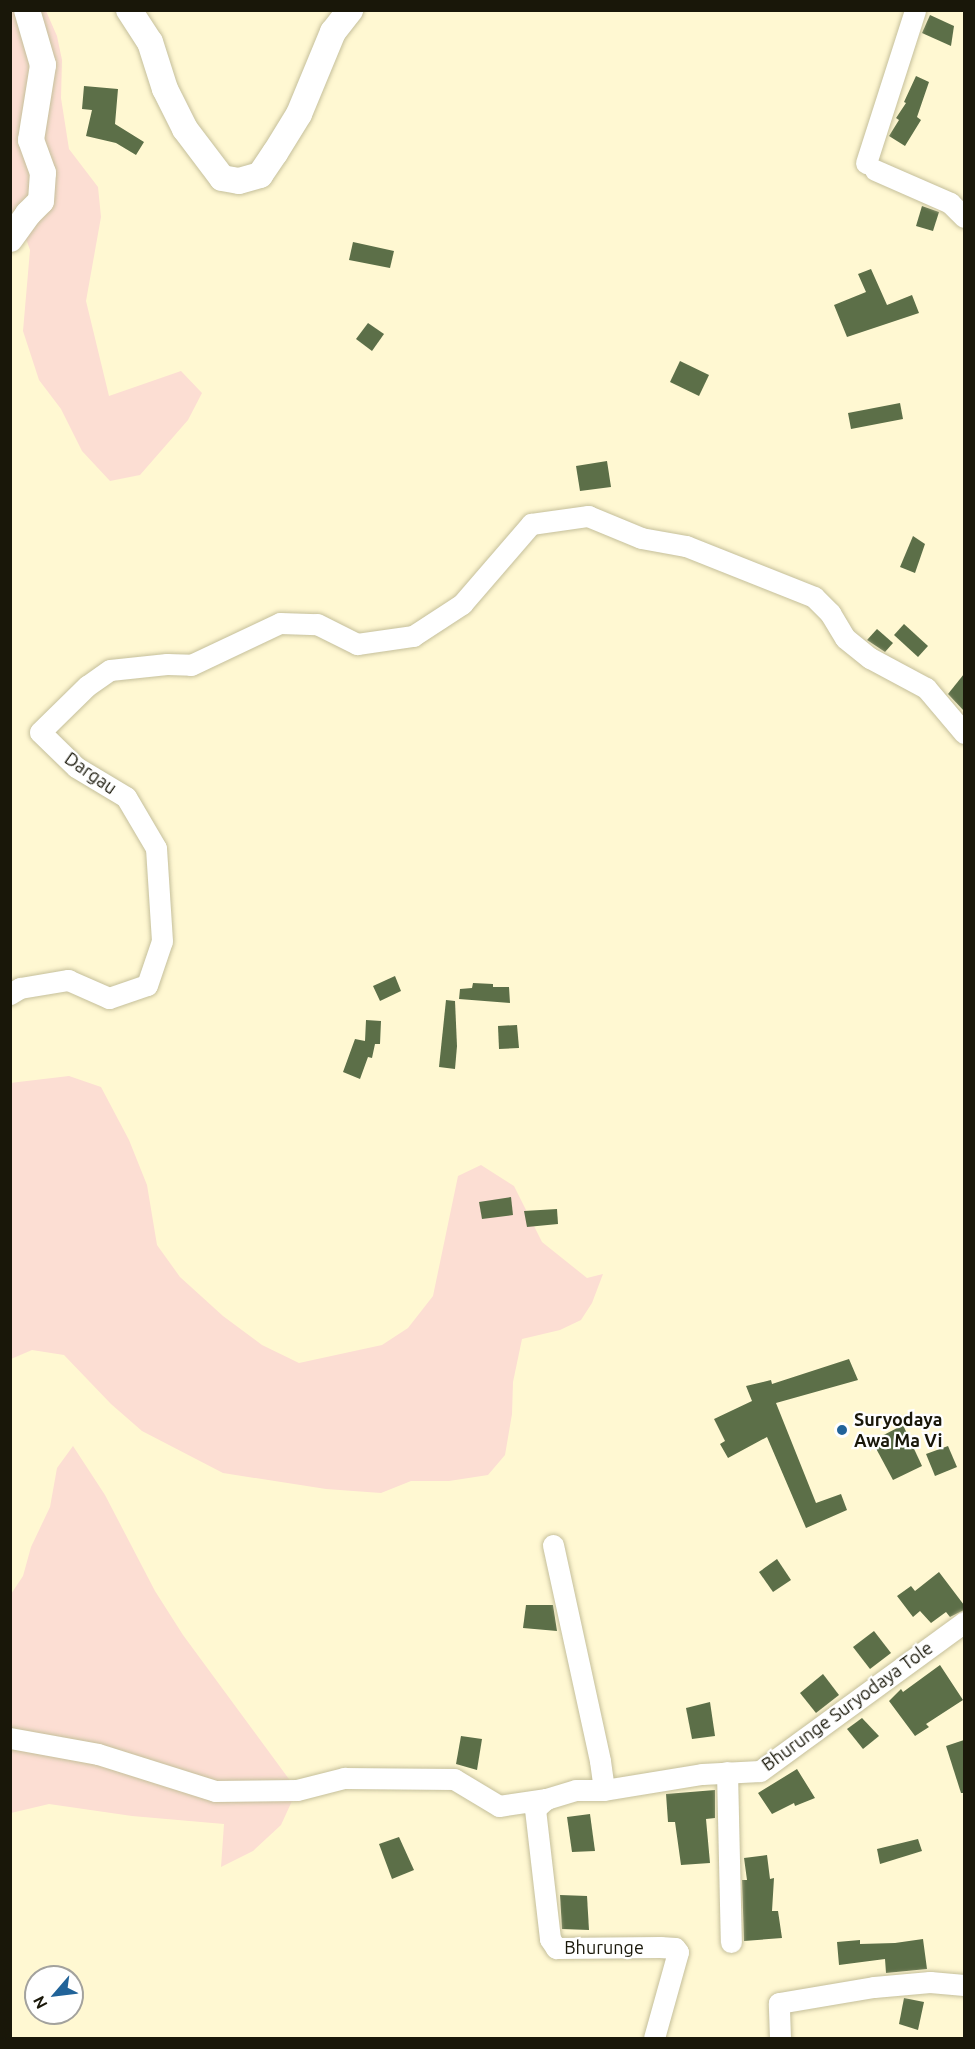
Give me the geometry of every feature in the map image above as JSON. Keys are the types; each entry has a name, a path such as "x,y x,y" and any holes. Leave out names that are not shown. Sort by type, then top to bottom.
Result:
{"street":[{"path":"10,239 27,214 41,201 43,173 31,140 43,65 27,10"},
{"path":"129,10 150,42 165,89 185,129 222,178 239,181 260,175 275,153 299,114 333,32 350,10"},
{"path":"915,10 870,166 950,203 964,217"},
{"name":"Dargau","path":"10,994 20,988 68,980 109,998 147,985 162,941 156,848 126,797 76,767 40,732 87,686 110,670 167,664 191,665 280,623 316,624 357,644 413,636 462,604 531,524 588,516 641,538 686,546 814,597 830,613 845,638 870,658 926,688 964,733"},
{"path":"553,1545 600,1761 604,1790"},
{"name":"Bhurunge Suryodaya Tole","path":"10,1738 98,1754 215,1791 297,1790 344,1778 454,1779 499,1806 546,1799 576,1790 604,1790 727,1772 760,1771 964,1622"},
{"path":"727,1772 731,1942"},
{"name":"Bhurunge","path":"546,1799 536,1809 550,1939 556,1948 660,1947 675,1948 678,1952 654,2038"},
{"path":"780,2038 779,2003 874,1987 930,1982 964,1985"}],"shaded area":[{"path":"10,11 46,11 57,36 62,60 61,98 69,149 98,187 101,217 86,301 109,396 181,371 202,393 188,420 140,475 110,481 82,451 61,409 39,380 23,331 30,250 21,225 11,230"},
{"path":"69,1076 101,1087 129,1140 147,1185 157,1245 180,1277 223,1316 262,1345 299,1363 382,1345 408,1328 433,1296 458,1176 481,1165 514,1186 542,1242 587,1278 603,1274 592,1303 581,1320 560,1330 522,1339 513,1382 512,1414 505,1455 488,1475 449,1481 411,1481 381,1493 326,1489 223,1473 142,1431 111,1404 64,1355 32,1350 11,1359 10,1083"},
{"path":"73,1446 105,1495 155,1591 183,1635 297,1790 281,1825 253,1851 221,1867 224,1824 132,1816 49,1804 11,1813 11,1594 23,1576 31,1547 50,1507 57,1468"}],"building":[{"path":"930,15 954,26 951,46 922,33"},
{"path":"916,76 929,82 917,117 921,120 905,146 889,136 899,120 896,118 906,103 904,102"},
{"path":"84,86 118,89 115,124 144,142 136,155 116,143 86,136 92,110 82,109"},
{"path":"922,206 939,212 933,231 916,226"},
{"path":"353,242 394,251 390,268 349,260"},
{"path":"871,269 887,305 912,295 919,313 847,337 834,305 866,292 858,274"},
{"path":"368,323 384,334 372,351 356,339"},
{"path":"680,361 709,375 699,396 670,382"},
{"path":"900,403 903,419 851,429 848,413"},
{"path":"607,461 611,487 580,491 576,466"},
{"path":"913,536 925,544 915,573 900,567"},
{"path":"904,624 928,646 918,657 894,635"},
{"path":"877,629 893,643 885,652 867,640"},
{"path":"964,674 964,711 948,694"},
{"path":"395,976 401,991 380,1001 373,986"},
{"path":"473,983 509,987 510,1003 459,999 460,989 472,988"},
{"path":"446,1000 455,1001 457,1046 455,1069 439,1067"},
{"path":"366,1020 381,1021 380,1044 375,1044 372,1058 368,1057 360,1079 343,1072 355,1039 365,1041"},
{"path":"517,1025 519,1048 499,1049 498,1026"},
{"path":"511,1197 513,1215 482,1219 479,1202"},
{"path":"557,1209 558,1224 527,1227 524,1211"},
{"path":"849,1359 858,1380 776,1403 816,1503 841,1494 847,1510 806,1528 767,1437 728,1458 720,1444 725,1441 714,1419 752,1401 746,1386 771,1380 772,1384"},
{"path":"903,1425 922,1466 893,1480 872,1441"},
{"path":"948,1446 957,1467 935,1476 926,1454"},
{"path":"777,1559 791,1580 773,1592 759,1572"},
{"path":"939,1572 964,1605 964,1610 950,1617 946,1612 931,1623 920,1611 913,1617 897,1596 911,1586 915,1591"},
{"path":"526,1605 553,1605 557,1631 523,1628"},
{"path":"874,1631 891,1653 870,1669 853,1647"},
{"path":"940,1665 963,1700 926,1724 929,1727 915,1736 889,1701 901,1689 903,1692"},
{"path":"823,1674 839,1695 816,1713 800,1693"},
{"path":"710,1702 715,1736 692,1739 686,1708"},
{"path":"862,1718 879,1736 863,1749 847,1729"},
{"path":"461,1736 482,1739 477,1770 456,1764"},
{"path":"964,1740 964,1793 961,1793 946,1746"},
{"path":"797,1769 815,1798 795,1806 794,1803 772,1814 758,1793"},
{"path":"715,1790 715,1818 706,1819 710,1863 681,1865 675,1822 668,1822 666,1794"},
{"path":"590,1814 595,1851 572,1852 567,1817"},
{"path":"399,1837 414,1870 392,1879 379,1844"},
{"path":"918,1839 922,1851 880,1864 877,1849"},
{"path":"767,1855 770,1879 774,1878 772,1911 778,1911 782,1938 744,1941 742,1880 747,1880 744,1858"},
{"path":"560,1895 587,1896 589,1930 562,1929"},
{"path":"923,1939 927,1969 886,1973 885,1959 839,1965 837,1942 860,1940 860,1944 895,1943"},
{"path":"904,1998 924,2002 918,2030 899,2024"}],"place":[{"name":"Suryodaya Awa Ma Vi","path":"842,1430"}]}
